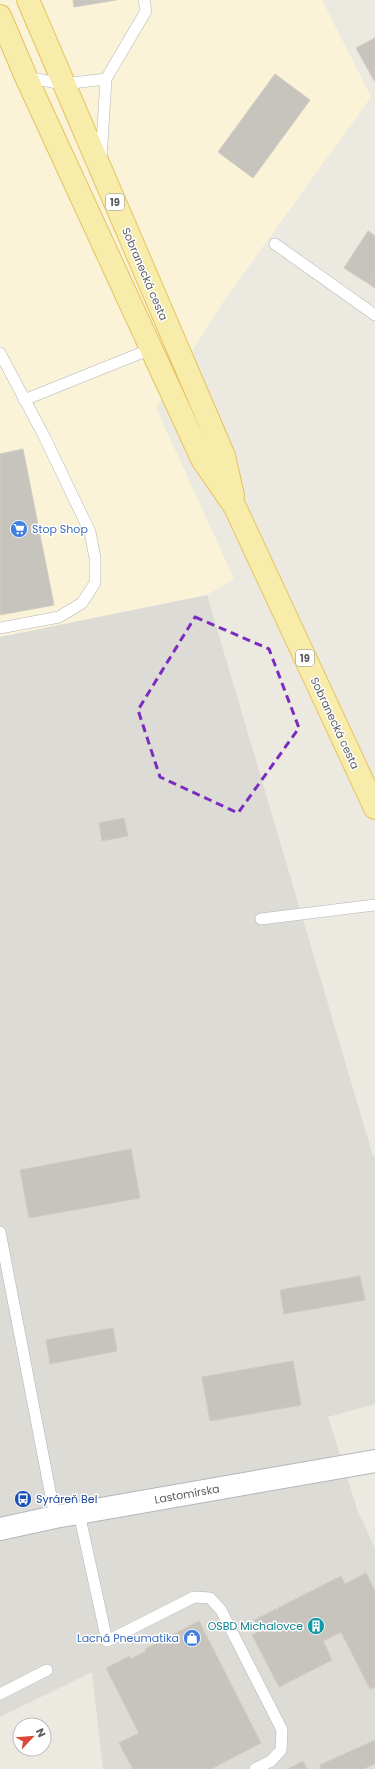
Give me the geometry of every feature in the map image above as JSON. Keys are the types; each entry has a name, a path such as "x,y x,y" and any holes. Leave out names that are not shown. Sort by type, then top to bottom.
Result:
{"main road":[{"name":"Sobranecká cesta","path":"28,0 224,456 235,507"},
{"name":"Sobranecká cesta","path":"0,16 26,77 202,459 235,507 375,808"}],"street":[{"name":"Lastomírska","path":"0,1528 375,1461"}],"lane":[{"path":"100,167 106,79 146,11 144,0"},
{"path":"26,77 64,84 106,79"},
{"path":"275,244 375,315"},
{"path":"24,400 151,349"},
{"path":"0,353 44,436 90,532 95,558 95,584 82,603 59,617 0,628"},
{"path":"261,919 375,905"},
{"path":"0,1232 2,1250 55,1517"},
{"path":"79,1513 107,1641 194,1597 210,1598 221,1610 282,1730 281,1750 271,1761 255,1769"},
{"path":"0,1694 47,1670"}],"highlighted area":[{"path":"195,617 269,649 299,728 238,813 160,777 138,710"}],"shaded area":[{"path":"0,0 322,0 371,97 223,302 156,408 234,579 207,595 0,637"},
{"path":"207,595 373,1156 375,1156 375,1404 328,1417 358,1512 375,1548 375,1769 103,1769 92,1672 0,1717 0,637"}],"building":[{"path":"73,0 116,0 74,7"},
{"path":"375,38 375,82 356,48"},
{"path":"275,74 310,100 253,178 218,152"},
{"path":"368,231 375,236 375,275 369,284 344,268"},
{"path":"375,275 375,288 369,284"},
{"name":"Stop Shop","path":"23,449 54,605 0,615 0,454"},
{"path":"124,818 128,836 102,841 99,823"},
{"path":"131,1149 140,1198 29,1218 20,1170"},
{"path":"360,1276 365,1300 284,1314 280,1290"},
{"path":"113,1328 117,1351 50,1364 46,1340"},
{"path":"293,1361 301,1405 210,1421 202,1377"},
{"name":"OSBD Michalovce","path":"366,1573 375,1591 375,1687 370,1689 341,1632 323,1641 332,1660 279,1687 252,1635 260,1631 254,1620 276,1609 279,1609 278,1608 341,1576 345,1584"},
{"path":"199,1621 261,1743 211,1769 133,1769 119,1743 139,1733 106,1668 130,1656 131,1659 146,1651 145,1649"},
{"path":"375,1740 375,1764 363,1769 321,1769 320,1765"},
{"path":"303,1761 307,1769 288,1769"}],"place":[{"name":"Stop Shop","path":"19,529"},
{"name":"Syráreň Bel","path":"23,1499"},
{"name":"OSBD Michalovce","path":"316,1626"},
{"name":"Lacná Pneumatika","path":"192,1638"}]}
